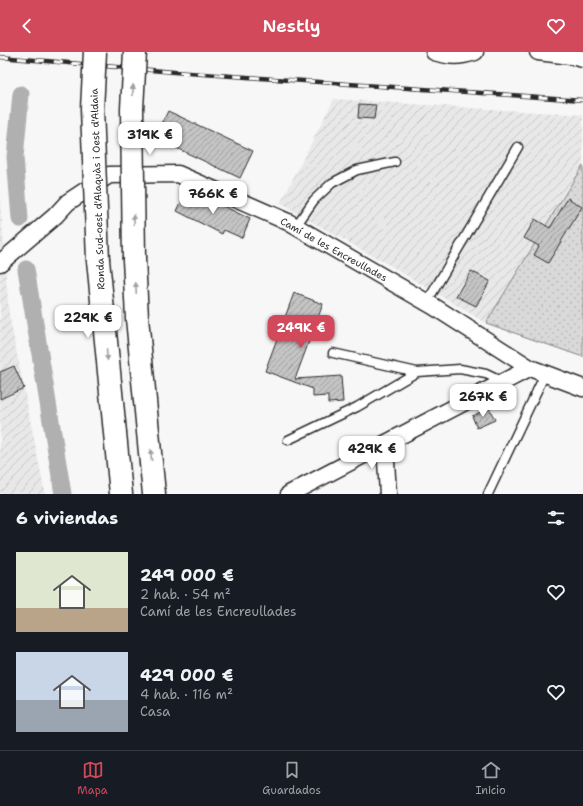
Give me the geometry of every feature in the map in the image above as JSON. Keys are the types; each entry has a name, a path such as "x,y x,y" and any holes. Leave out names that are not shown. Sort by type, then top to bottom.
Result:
{"main road":[{"name":"Ronda Sud-oest d'Alaquàs i Oest d'Aldaia","path":"94,52 92,109 98,260 121,494"},
{"path":"135,52 132,109 134,259 137,318 154,494"}],"street":[{"path":"434,52 446,55 462,56 475,52"},
{"path":"538,52 573,56"},
{"name":"Camí de les Encreullades","path":"0,263 55,216 68,202 109,175 178,174 296,226 427,302 530,368 583,388"},
{"path":"289,494 530,368"},
{"path":"385,444 388,494"}],"lane":[{"path":"427,302 518,147"},
{"path":"296,226 314,200 332,183 357,170 395,162"},
{"path":"333,353 417,372 460,369 486,374 503,382"},
{"path":"288,440 358,407 417,372"},
{"path":"488,494 545,374"}],"shaded area":[{"path":"334,99 583,115 583,165 486,323 389,265 280,204"},
{"path":"583,165 583,357 486,323"},
{"path":"0,198 9,314 45,494 0,494"}],"building":[{"path":"359,104 376,105 374,119 358,118"},
{"path":"168,111 253,151 240,178 155,138"},
{"path":"187,190 250,219 242,238 224,230 222,234 177,211"},
{"path":"568,198 582,207 548,263 534,255 539,246 524,238 535,219 550,228"},
{"path":"471,271 490,281 476,306 456,296"},
{"path":"294,293 323,304 295,379 341,376 343,402 328,403 328,396 313,397 313,389 265,371"},
{"path":"14,366 24,388 0,399 0,372"},
{"path":"489,408 495,420 477,428 472,416"}],"waterway":[{"path":"20,219 15,157 21,94"},
{"path":"26,269 63,494"}],"railway":[{"path":"0,57 174,72 583,100"}]}
